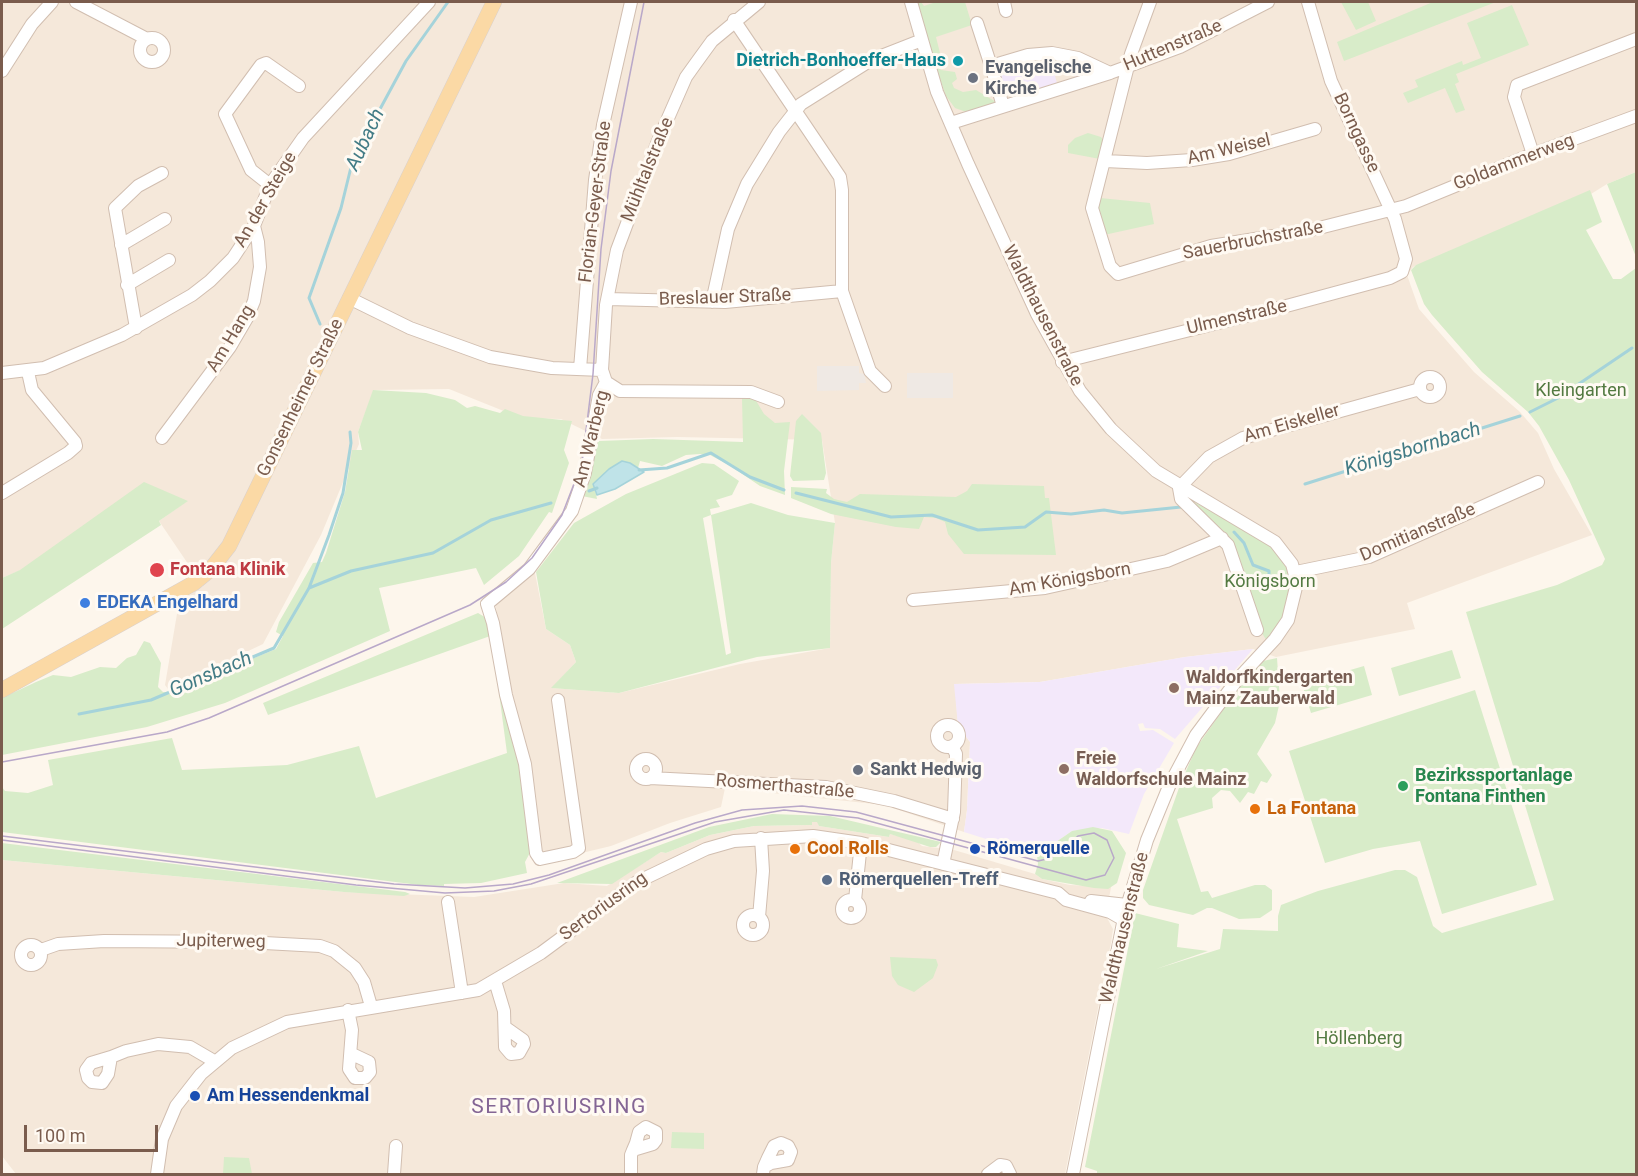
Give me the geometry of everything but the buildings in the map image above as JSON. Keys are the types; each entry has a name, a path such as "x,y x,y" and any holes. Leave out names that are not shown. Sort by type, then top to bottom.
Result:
{"main road":[{"name":"Gonsenheimer Straße","path":"2,690 177,593 205,575 222,557 240,526 490,3"}],"street":[{"path":"2,71 27,32 52,2"},
{"path":"76,2 147,39"},
{"name":"An der Steige","path":"2,373 28,372 44,368 136,328 210,281 232,258 254,226 270,185 284,162 326,110 429,2"},
{"name":"Florian-Geyer-Straße","path":"580,369 595,180 603,125 631,2"},
{"name":"Mühltalstraße","path":"604,376 608,299 616,250 658,141 682,88 712,41 734,20 759,2"},
{"name":"Waldthausenstraße","path":"911,2 937,92 1009,255 1062,362 1080,391 1111,429 1151,468 1179,488 1267,537 1286,555 1296,572 1295,601 1282,630 1236,680 1196,735 1170,784 1147,840 1127,905 1073,1174"},
{"path":"1106,161 1128,66 1150,2"},
{"name":"Huttenstraße","path":"951,123 1110,73 1205,36 1268,2"},
{"name":"Borngasse","path":"1308,2 1331,81 1391,210 1406,263"},
{"path":"734,20 797,111 842,183 842,291 870,371 885,386"},
{"path":"978,23 1003,106"},
{"path":"1533,154 1514,97 1517,85 1636,39"},
{"path":"712,302 728,230 747,184 779,132 802,104 851,70 885,53 922,40"},
{"name":"Huttenstraße","path":"990,66 1028,55 1052,53 1078,58 1110,73"},
{"path":"270,185 251,170 225,114 227,107 261,65 266,63 299,86"},
{"name":"Goldammerweg","path":"1391,210 1636,116"},
{"name":"Am Weisel","path":"1106,161 1148,163 1192,160 1229,154 1315,129"},
{"name":"Sauerbruchstraße","path":"1106,161 1092,210 1106,257 1115,273 1210,246 1311,230 1391,210"},
{"path":"136,328 115,218 117,204 138,186 162,173"},
{"path":"121,245 165,219"},
{"name":"Am Hang","path":"162,438 230,347 247,318 254,301 260,267 254,226"},
{"path":"127,285 169,260"},
{"name":"Ulmenstraße","path":"1062,362 1398,275 1406,263"},
{"name":"Breslauer Straße","path":"608,299 712,302 842,291"},
{"path":"349,298 410,328 459,347 527,364 580,369 604,376 614,388 626,392 751,392 778,402"},
{"path":"2,493 76,446 75,441 32,390 28,372"},
{"name":"Am Warberg","path":"558,700 579,848 573,852 540,859 536,853 525,764 506,695 494,623 487,604 529,570 572,511 585,473 604,376"},
{"name":"Am Eiskeller","path":"1179,488 1209,457 1243,438 1420,389"},
{"name":"Domitianstraße","path":"1296,572 1369,557 1538,482"},
{"path":"1179,488 1181,499 1228,545 1257,630"},
{"name":"Am Königsborn","path":"913,600 1045,588 1167,561 1222,538"},
{"path":"943,864 953,819 956,754 952,746"},
{"name":"Rosmerthastraße","path":"650,778 826,788 894,801 953,819"},
{"name":"Sertoriusring","path":"157,1174 162,1139 176,1106 214,1061 259,1033 287,1022 348,1010 478,990 541,953 656,870 706,849 734,841 813,836 861,843 1058,893 1066,900 1110,912 1124,920"},
{"path":"759,917 763,871 761,838"},
{"path":"855,900 861,843"},
{"name":"Sertoriusring","path":"1066,900 1127,905"},
{"path":"448,902 462,993"},
{"name":"Jupiterweg","path":"41,951 58,944 104,941 246,942 320,946 340,955 355,968 364,982 371,1006"},
{"path":"495,981 504,1011 506,1028"},
{"path":"348,1010 352,1054"},
{"path":"111,1058 145,1046 171,1044 196,1049 214,1061"},
{"path":"394,1174 396,1146"},
{"path":"631,1174 633,1150"},
{"path":"988,1174 1000,1165 1006,1166 1010,1174"}],"shaded area":[{"path":"2,2 1636,2 1636,172 1607,184 1591,194 1413,267 1407,275 1419,309 1474,372 1520,412 1538,433 1554,469 1592,535 1407,603 1415,629 1276,657 1253,649 1185,657 1040,682 955,684 958,726 970,742 964,832 884,805 725,788 721,807 670,823 611,846 586,852 539,857 509,696 495,601 534,568 546,629 570,645 576,662 552,688 619,693 740,664 830,648 831,563 835,523 822,440 677,437 602,439 561,419 521,418 449,389 374,390 358,432 359,444 321,535 263,644 168,689 165,685 179,602 203,586 159,521 187,501 2,578"},
{"path":"1054,58 1053,65 1074,69 1075,62 1078,64 1079,76 1075,77 1073,70 1055,76 1057,83 1029,92 1026,86 1003,93 998,76"},
{"path":"817,366 859,366 859,373 864,374 866,383 859,383 859,390 817,391"},
{"path":"907,373 953,373 953,398 907,398"},
{"name":"Freie Waldorfschule Mainz","path":"1253,649 1175,739 1160,729 1145,728 1143,723 1138,724 1140,731 1153,730 1174,743 1144,794 1129,834 1102,828 1072,831 1037,855 964,832 970,742 958,726 954,684 1040,682 1185,657"},
{"path":"812,822 818,822 819,826 889,837 890,834 917,841 922,846 954,850 1035,874 1042,879 1070,885 1111,887 1106,916 1113,929 1111,943 1065,1174 16,1174 2,1156 2,860 344,892 474,897 564,883 607,886 661,852 666,853 710,835 754,826 812,825"}],"green space":[{"path":"917,2 921,2 924,6 936,2 965,2 972,25 936,37 944,69 934,63"},
{"path":"1341,2 1368,2 1376,21 1356,30"},
{"path":"1433,2 1496,2 1344,61 1337,42"},
{"path":"1512,5 1529,45 1456,74 1459,82 1455,84 1465,110 1456,113 1445,88 1408,103 1403,93 1418,87 1415,80 1462,61 1463,65 1481,58 1467,23"},
{"path":"935,64 941,70 955,72 957,79 952,83 954,88 963,92 976,90 996,102 969,113 955,108 946,96"},
{"path":"1088,133 1101,137 1104,141 1100,159 1068,153 1068,145 1075,138"},
{"path":"1636,172 1636,257 1607,184"},
{"name":"Höllenberg","path":"1590,190 1602,222 1586,230 1613,279 1621,279 1636,268 1636,1174 1097,1174 1097,1171 1085,1167 1135,913 1179,924 1177,947 1208,951 1156,969 1220,949 1223,929 1278,931 1281,905 1318,891 1395,870 1405,870 1417,877 1433,926 1442,933 1554,900 1466,612 1557,585 1602,565 1605,559 1569,480 1539,426 1528,412 1482,372 1432,315 1424,304 1411,270 1416,265"},
{"path":"1100,198 1150,203 1154,224 1104,235 1098,207"},
{"path":"373,390 426,393 455,400 467,408 475,406 500,413 505,409 523,416 572,421 564,450 569,463 552,513 549,512 519,556 484,585 476,568 379,588 390,631 225,703 147,727 2,755 2,698 53,675 71,677 100,667 116,668 127,658 136,655 144,641 150,643 161,663 158,687 163,692 171,692 276,649 283,636 276,632 279,622 313,563 322,562 326,553 345,492 352,450 362,450 358,432"},
{"path":"742,398 755,399 764,414 775,423 790,422 784,471 785,495 760,486 710,455 700,454 686,455 662,466 640,461 638,468 630,463 595,489 597,499 582,496 594,447 599,441 653,439 743,442"},
{"path":"802,414 821,433 826,473 824,480 793,481 790,476 796,421"},
{"path":"702,463 714,464 739,481 732,495 716,500 720,507 710,509 711,515 751,503 788,515 835,523 831,563 830,648 757,657 619,693 551,688 576,662 570,645 546,629 536,572 574,523 626,494","holes":["711,515 731,653 726,655 703,518"]},
{"path":"144,482 188,501 159,521 161,525 2,629 2,578 20,570"},
{"path":"972,484 1044,486 1045,498 1049,498 1056,555 964,554 948,534 945,522 936,518 924,517 919,529 896,527 831,514 791,498 791,487 827,489 826,493 834,499 847,502 860,494 956,497 967,491"},
{"name":"Königsborn","path":"1187,498 1270,544 1278,552 1292,577 1289,612 1267,641 1258,627 1241,570"},
{"path":"478,613 488,619 493,635 268,715 263,703"},
{"path":"1452,650 1461,678 1399,696 1391,668"},
{"path":"1277,658 1280,701 1275,723 1257,754 1272,775 1267,783 1261,781 1254,794 1248,792 1240,803 1230,791 1221,790 1212,798 1213,808 1177,819 1201,892 1208,891 1212,898 1255,885 1265,885 1272,890 1272,910 1260,918 1239,919 1212,908 1193,915 1149,905 1143,898 1143,890 1180,785 1196,748 1244,680 1263,661"},
{"path":"1364,666 1372,695 1311,713 1302,684"},
{"name":"Bezirkssportanlage Fontana Finthen","path":"1475,690 1537,885 1442,914 1420,841 1373,849 1325,863 1289,751"},
{"path":"499,693 504,698 518,747 533,847 525,862 527,873 481,883 444,884 444,886 419,885 2,832 2,787 5,791 28,793 53,785 48,760 172,738 182,770 287,765 359,746 376,798 507,753"},
{"path":"772,814 830,816 941,842 936,847 930,847 890,834 889,837 819,826 817,822 812,822 812,825 754,826 710,835 666,853 661,852 612,884 557,883 709,827"},
{"path":"1093,827 1112,831 1126,853 1117,883 1108,889 1094,888 1042,879 1035,874 1038,864 1037,855 1072,831"},
{"path":"2,843 410,894 404,896 344,892 2,860"},
{"path":"890,957 936,959 938,965 933,978 914,992 898,985 892,976"},
{"path":"672,1132 704,1133 704,1149 671,1148"},
{"path":"224,1157 249,1158 252,1174 223,1174"}],"water":[{"path":"622,461 644,472 615,489 597,495 593,484 609,469"}],"waterway":[{"name":"Aubach","path":"320,324 309,298 341,208 353,159 406,61 448,2"},
{"name":"Königsbornbach","path":"1530,412 1558,398 1632,348"},
{"name":"Königsbornbach","path":"1305,484 1520,416"},
{"name":"Gonsbach","path":"79,714 151,700 274,648 309,588 329,535 343,493 351,443 350,432"},
{"name":"Königsbornbach","path":"639,470 667,468 711,453 750,477 784,490"},
{"name":"Königsbornbach","path":"589,491 597,488"},
{"name":"Königsbornbach","path":"796,493 891,517 932,515 978,530 1025,527 1046,512 1071,514 1104,510 1122,513 1181,507"},
{"name":"Königsbornbach","path":"309,588 351,571 433,553 491,520 551,503"},
{"name":"Königsbornbach","path":"1234,532 1244,543 1253,565 1269,571 1269,586"}],"tram line":[{"path":"2,762 167,732 209,718 470,605 506,582 532,558 562,515 582,463 593,374 601,249 611,171 644,2"},
{"path":"2,836 394,884 465,888 513,884 549,875 695,823 742,810 802,806 856,812 1038,861 1051,858 1078,836 1094,833 1107,840 1114,858 1105,875 1086,880 858,818 784,810 715,822 531,884 494,891 445,893 356,885 2,840"}],"place":[{"name":"Dietrich-Bonhoeffer-Haus","path":"958,61"},
{"name":"Evangelische Kirche","path":"973,78"},
{"name":"Fontana Klinik","path":"157,570"},
{"name":"EDEKA Engelhard","path":"85,603"},
{"name":"Waldorfkindergarten Mainz Zauberwald","path":"1174,688"},
{"name":"Freie Waldorfschule Mainz","path":"1064,769"},
{"name":"Sankt Hedwig","path":"858,770"},
{"name":"Bezirkssportanlage Fontana Finthen","path":"1403,786"},
{"name":"La Fontana","path":"1255,809"},
{"name":"Cool Rolls","path":"795,849"},
{"name":"Römerquelle","path":"975,849"},
{"name":"Römerquellen-Treff","path":"827,880"},
{"name":"Am Hessendenkmal","path":"195,1096"}],"district":[{"name":"SERTORIUSRING","path":"559,1108"}],"park label":[{"name":"Kleingarten","path":"1581,391"}]}
